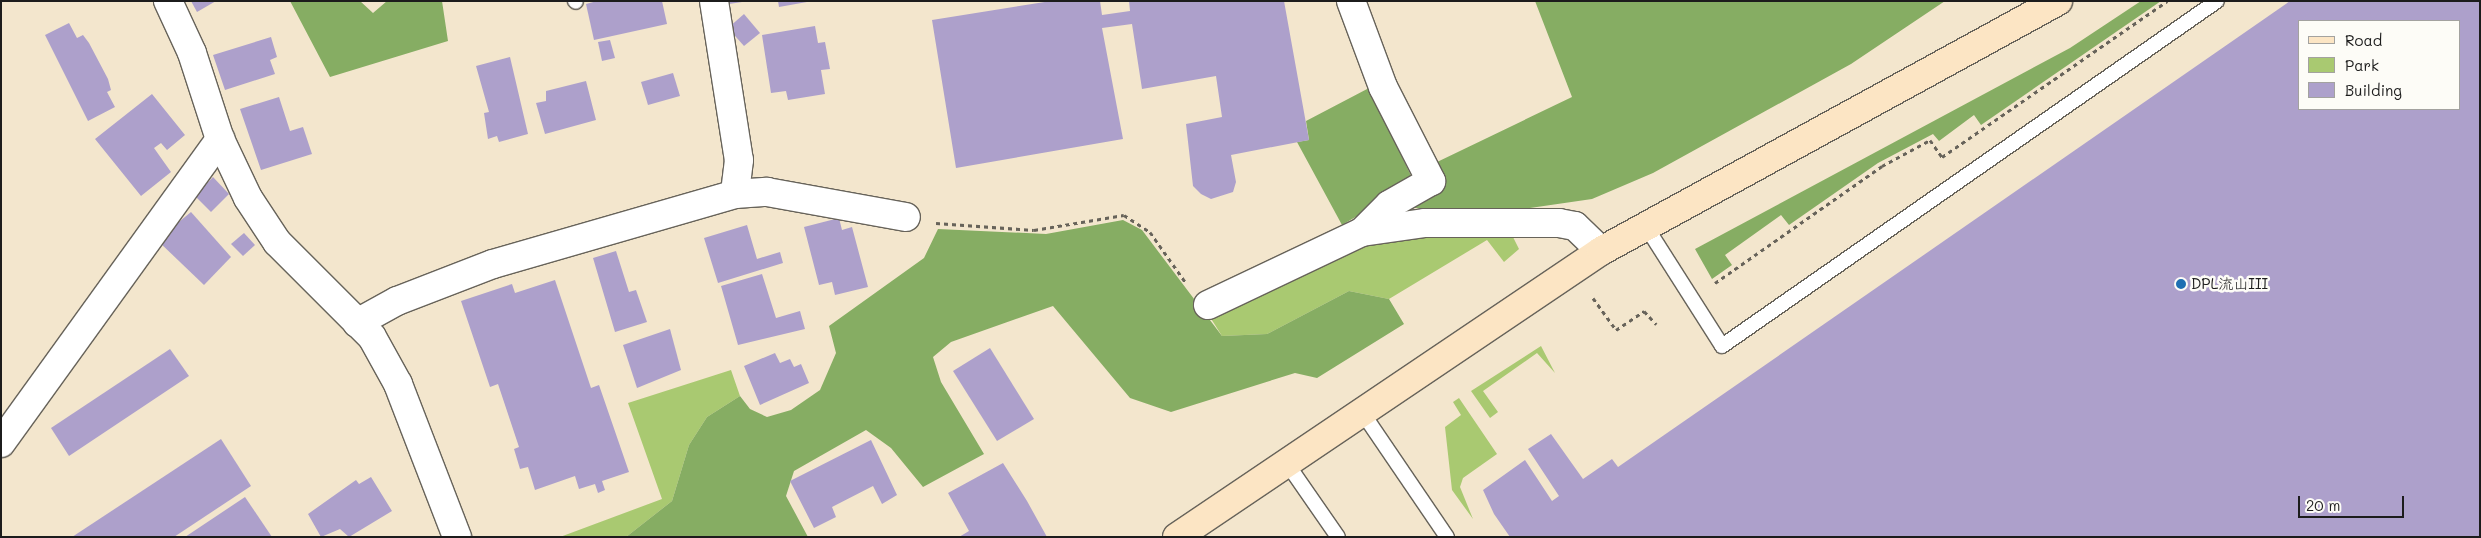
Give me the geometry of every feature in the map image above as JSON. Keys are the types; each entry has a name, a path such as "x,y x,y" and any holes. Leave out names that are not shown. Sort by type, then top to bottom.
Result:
{"street":[{"path":"168,1 192,52 220,139 248,198 276,242 372,337 398,384 457,537"},
{"path":"714,1 740,160 735,194"},
{"path":"1351,1 1383,87 1431,181 1389,205 1362,232"},
{"path":"1177,537 1601,251 1645,225 2058,1"},
{"path":"1,443 220,139"},
{"path":"357,323 397,301 492,264 735,194 767,192 906,216"},
{"path":"1208,305 1362,232 1425,223 1560,223 1575,226 1601,251"}],"lane":[{"path":"1645,225 1722,346 2217,1"},
{"path":"1362,412 1447,537"},
{"path":"1286,462 1338,537"}],"path":[{"path":"1715,283 1882,166 1930,140 1942,157 2167,1"},
{"path":"906,216 1034,230 1124,215 1150,232 1187,284 1208,305"},
{"path":"1593,298 1616,330 1644,311 1656,324"}],"green space":[{"path":"290,1 360,1 373,13 387,1 442,1 448,41 330,77"},
{"path":"1535,1 1945,1 1851,64 1653,173 1592,199 1530,208 1397,208 1445,182 1435,163 1572,97"},
{"path":"2141,1 2161,1 1981,125 1974,115 1939,141 1933,134 1878,163 1789,225 1781,215 1725,255 1732,265 1712,279 1695,249 2070,48"},
{"path":"1369,88 1414,182 1342,225 1297,142 1309,140 1306,121"},
{"path":"1123,220 1142,230 1222,336 1267,334 1349,291 1389,299 1404,324 1317,378 1295,373 1171,412 1130,398 1053,306 951,342 933,357 941,382 984,454 923,487 891,448 866,430 794,471 786,496 808,537 626,537 672,501 689,445 707,417 740,396 750,409 767,417 791,410 820,390 836,353 829,326 924,258 938,229 1046,234"},
{"path":"1410,235 1512,235 1519,249 1504,262 1487,240 1389,299 1349,291 1267,334 1222,336 1210,317 1367,245"},
{"path":"1541,346 1555,373 1537,353 1483,391 1498,412 1490,418 1471,391"},
{"path":"731,370 740,396 707,417 689,445 672,501 626,537 560,537 662,499 628,403"},
{"path":"1459,398 1497,454 1463,478 1460,487 1473,519 1452,490 1445,427 1461,415 1453,402"}],"building":[{"path":"191,1 216,1 197,12"},
{"path":"597,1 662,1 667,24 594,40 586,4"},
{"path":"729,1 741,1 742,2 729,4"},
{"path":"778,1 807,1 807,2 779,7"},
{"path":"1051,1 1100,1 1102,15 1130,11 1129,1 1284,1 1309,140 1231,155 1236,182 1233,192 1211,199 1201,194 1193,186 1186,124 1222,117 1216,76 1142,89 1132,24 1102,28 1123,139 956,168 932,20"},
{"name":"DPL流山III","path":"2290,1 2480,1 2480,537 1510,537 1494,514 1483,490 1525,460 1552,501 1559,496 1528,449 1551,434 1583,479 1612,459 1618,467"},
{"path":"744,14 760,33 744,46 728,28"},
{"path":"69,23 77,38 83,35 89,43 108,79 111,90 107,92 115,107 88,121 45,35"},
{"path":"815,26 818,43 825,42 830,69 821,70 825,94 788,100 786,91 771,93 762,35"},
{"path":"271,37 277,57 270,60 275,74 225,90 213,55"},
{"path":"610,40 615,58 602,61 598,42"},
{"path":"510,57 528,134 499,142 497,136 488,139 484,113 489,112 476,66"},
{"path":"673,73 680,96 648,105 641,82"},
{"path":"586,81 596,120 545,134 536,103 546,101 546,91"},
{"path":"152,94 185,135 167,150 161,143 154,148 171,172 141,196 95,139"},
{"path":"279,97 290,131 303,127 312,154 261,170 240,109"},
{"path":"213,177 229,194 211,212 195,196"},
{"path":"191,212 231,257 204,285 157,240"},
{"path":"839,218 842,230 852,227 868,287 835,295 832,282 819,285 804,227"},
{"path":"747,225 757,259 780,252 783,263 718,283 704,238"},
{"path":"244,233 255,245 243,256 231,244"},
{"path":"616,251 629,292 636,290 647,322 615,332 593,258"},
{"path":"762,274 776,318 800,311 805,329 738,345 721,286"},
{"path":"555,280 591,388 599,385 629,472 602,481 605,490 598,493 595,484 579,489 575,476 535,490 528,467 520,469 514,449 519,447 498,384 490,387 461,301 512,284 515,293"},
{"path":"670,329 681,370 637,388 623,345"},
{"path":"990,348 1034,419 997,441 953,371"},
{"path":"170,349 189,376 69,456 51,428"},
{"path":"775,353 780,363 790,359 794,367 801,364 809,383 760,405 744,366"},
{"path":"221,439 251,486 174,537 72,537"},
{"path":"871,440 897,495 882,504 873,486 832,507 836,517 814,528 790,481"},
{"path":"1003,463 1047,537 959,537 969,531 948,493"},
{"path":"371,477 392,511 349,537 340,529 321,537 308,514 356,480 359,484"},
{"path":"245,497 272,537 185,537"}],"place":[{"name":"DPL流山III","path":"2181,284"}]}
